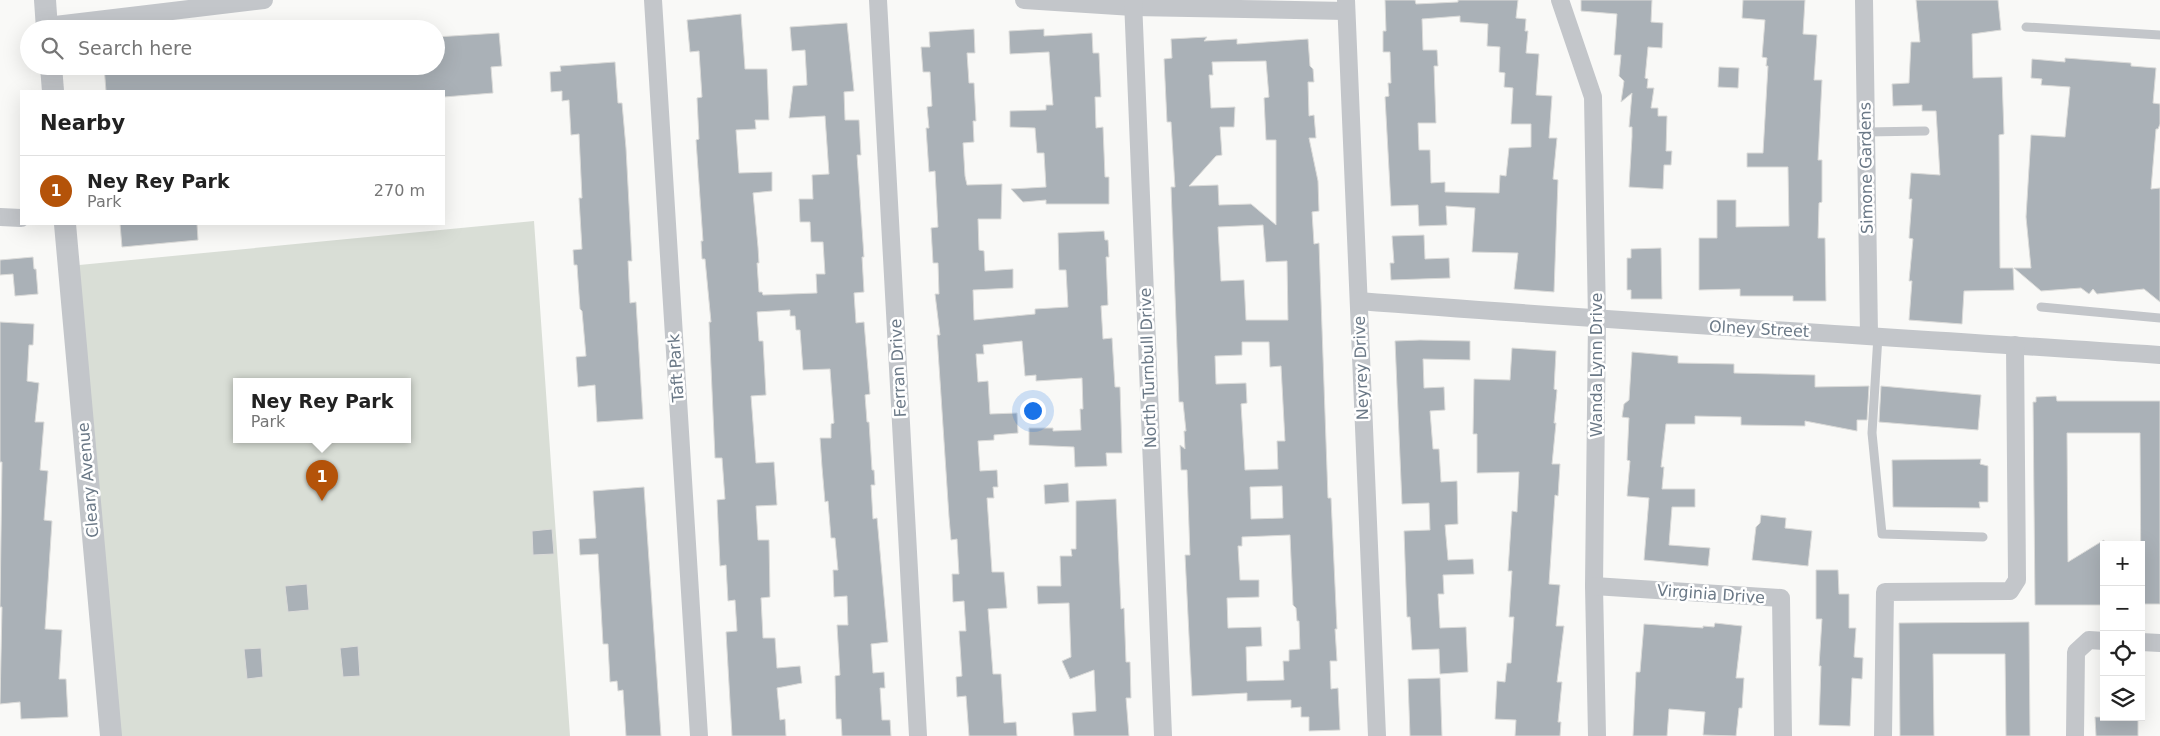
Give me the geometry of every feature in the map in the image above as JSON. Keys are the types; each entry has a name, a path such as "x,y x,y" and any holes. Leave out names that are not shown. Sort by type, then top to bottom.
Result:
{"street":[{"path":"45,0 46,20"},
{"path":"98,20 230,2 264,0"},
{"name":"Taft Park","path":"653,0 699,736"},
{"name":"Ferran Drive","path":"878,0 918,736"},
{"path":"1024,0 1133,4 1346,6"},
{"name":"Wanda Lynn Drive","path":"1560,0 1594,97 1597,320 1594,586 1597,736"},
{"name":"Simone Gardens","path":"1864,0 1866,132 1873,336"},
{"name":"North Turnbull Drive","path":"1133,4 1163,736"},
{"name":"Neyrey Drive","path":"1346,6 1377,736"},
{"path":"52,75 53,90"},
{"path":"0,217 20,218"},
{"name":"Cleary Avenue","path":"65,225 111,736"},
{"name":"Olney Street","path":"1359,301 1597,320 2160,355"},
{"path":"1884,736 1885,592 2010,590 2018,580 2015,345"},
{"name":"Virginia Drive","path":"1594,586 1781,598 1783,736"},
{"path":"2075,736 2076,652 2089,640 2100,641"},
{"path":"2145,642 2160,642"}],"lane":[{"path":"2026,28 2160,35"},
{"path":"1866,132 1925,131"},
{"path":"2040,307 2160,318"},
{"path":"1873,336 1872,433 1882,534 1983,537"}],"shaded area":[{"path":"534,221 570,736 111,736 69,266"}],"building":[{"path":"1385,0 1415,0 1416,4 1458,2 1458,0 1518,0 1516,18 1526,19 1525,31 1528,31 1526,53 1539,54 1536,95 1552,96 1549,138 1557,138 1553,179 1558,180 1554,292 1514,289 1518,253 1472,252 1475,208 1446,206 1447,225 1419,226 1418,205 1391,206 1385,97 1389,96 1388,83 1391,83 1390,52 1383,52 1383,31 1386,31","holes":["1460,16 1460,22 1488,24 1487,46 1500,47 1499,72 1505,73 1504,87 1513,88 1511,124 1531,124 1531,147 1509,148 1506,176 1500,175 1499,193 1445,192 1445,182 1431,183 1430,150 1419,150 1418,123 1436,123 1434,66 1438,66 1437,50 1423,50 1422,19"]},
{"path":"1581,0 1652,0 1651,22 1663,23 1662,48 1648,47 1645,78 1648,79 1647,88 1654,88 1651,108 1658,108 1658,116 1667,116 1666,151 1672,151 1671,165 1664,165 1663,189 1629,187 1632,127 1629,127 1632,93 1621,102 1624,81 1619,76 1621,55 1614,55 1617,14 1581,11"},
{"path":"1743,0 1805,0 1803,34 1817,35 1814,80 1822,80 1818,160 1822,160 1822,202 1819,203 1818,238 1825,238 1826,301 1793,301 1793,296 1740,296 1740,289 1699,290 1699,238 1717,238 1717,200 1736,200 1736,227 1789,226 1788,167 1747,167 1747,153 1763,153 1768,66 1766,66 1767,58 1762,57 1765,20 1742,18"},
{"path":"1916,0 1998,0 2001,30 1972,34 1973,78 2002,77 2004,134 1999,135 2000,268 2013,268 2014,290 1964,291 1962,324 1909,320 1912,281 1909,281 1913,239 1909,238 1912,199 1909,199 1911,173 1940,175 1936,111 1922,111 1922,105 1893,106 1892,84 1909,83 1911,42 1920,42"},
{"path":"741,14 745,69 767,69 769,120 755,120 756,129 736,130 739,173 772,172 772,191 753,193 759,263 757,263 759,292 762,292 763,295 817,293 816,274 825,274 823,242 811,242 810,222 800,222 799,199 813,199 812,175 829,174 825,116 789,118 793,86 807,85 805,50 792,51 790,27 847,23 854,91 844,92 845,120 859,120 861,155 857,155 864,257 862,257 864,292 854,293 856,323 864,322 870,394 865,395 875,485 871,485 873,519 877,518 888,642 871,644 873,673 884,672 885,688 880,688 882,720 890,720 891,736 842,736 841,719 836,719 835,676 840,675 837,625 848,625 847,596 834,597 833,570 838,570 835,538 831,538 828,501 825,502 822,467 820,438 831,438 831,424 834,423 830,369 803,370 800,330 796,330 795,316 790,316 790,310 757,312 759,341 763,341 766,395 751,396 756,463 774,462 777,505 756,506 758,540 769,540 770,597 761,598 763,638 775,638 777,668 800,666 802,683 777,688 780,720 785,719 786,736 732,736 726,632 737,631 735,600 728,601 726,565 720,566 717,500 725,499 722,458 715,458 709,322 711,322 705,259 702,259 701,241 703,241 696,140 699,139 697,98 702,97 699,51 690,52 687,20"},
{"path":"974,29 975,53 967,53 969,83 974,83 976,121 973,121 974,142 963,143 965,176 967,185 1002,184 1001,219 978,219 979,250 984,251 985,271 1013,269 1013,288 973,290 974,320 1035,314 1035,309 1068,307 1066,270 1059,270 1058,233 1104,231 1105,240 1108,240 1109,257 1106,257 1108,305 1101,306 1103,339 1112,338 1115,387 1120,387 1122,453 1106,453 1107,466 1075,467 1074,447 1029,445 1029,428 1053,428 1053,431 1081,430 1080,409 1083,409 1082,378 1036,381 1036,375 1025,376 1022,341 983,345 984,354 976,354 978,382 988,381 990,414 1017,413 1018,433 994,435 994,440 978,441 980,471 997,470 998,487 993,487 994,498 987,498 992,572 1004,572 1007,608 988,609 993,674 1001,674 1004,723 1016,722 1017,736 969,736 966,696 957,697 956,677 962,676 959,631 966,631 964,601 953,602 952,574 959,574 957,539 951,540 937,335 940,335 935,294 939,294 938,263 933,263 931,228 938,227 935,171 929,172 926,128 929,128 927,107 932,106 930,72 923,72 921,47 930,47 929,32"},
{"path":"1044,29 1044,36 1092,33 1093,53 1099,53 1101,97 1095,97 1096,128 1103,127 1105,177 1109,177 1109,204 1046,204 1046,200 1023,202 1011,189 1046,187 1044,153 1037,153 1035,128 1010,127 1010,111 1046,110 1046,105 1053,105 1049,52 1010,54 1009,31"},
{"path":"499,33 502,66 491,67 493,93 445,97 445,90 106,90 105,75 445,75 445,36"},
{"path":"1207,37 1204,41 1237,39 1237,44 1308,39 1310,66 1313,69 1314,82 1308,82 1309,116 1314,115 1316,138 1309,138 1318,181 1319,211 1312,212 1314,244 1319,243 1328,498 1331,498 1337,629 1335,629 1337,661 1330,661 1331,689 1338,688 1340,730 1309,731 1309,717 1301,717 1301,707 1291,708 1291,700 1247,701 1247,693 1192,696 1185,555 1190,555 1187,470 1181,470 1180,445 1185,449 1184,431 1186,431 1183,402 1179,402 1171,187 1175,187 1171,122 1167,122 1164,59 1172,58 1171,39","holes":["1266,61 1269,97 1264,98 1266,140 1276,140 1276,225 1251,204 1219,205 1218,185 1189,186 1216,156 1222,155 1220,127 1234,127 1235,107 1211,108 1209,75 1213,75 1212,62","1263,225 1266,262 1287,261 1288,320 1246,320 1244,280 1221,281 1218,227","1242,342 1269,342 1270,367 1281,366 1285,441 1277,441 1278,469 1245,470 1241,404 1247,403 1246,383 1216,384 1215,356 1242,355","1282,486 1283,518 1251,519 1250,487","1290,535 1293,605 1296,608 1297,621 1299,621 1300,649 1289,650 1289,661 1283,661 1284,680 1247,681 1246,647 1262,646 1261,627 1228,628 1227,598 1259,597 1259,580 1240,580 1238,546 1242,546 1242,537"]},
{"path":"2065,58 2131,63 2131,66 2156,68 2153,103 2160,104 2160,124 2158,129 2156,129 2151,189 2160,188 2160,302 2144,289 2097,294 2093,289 2089,294 2081,288 2041,291 2014,268 2031,268 2026,217 2031,135 2065,137 2070,87 2041,85 2042,79 2031,78 2032,59 2065,62"},
{"path":"615,62 618,103 622,103 626,148 632,261 628,261 630,303 636,302 643,419 597,422 595,385 578,387 576,357 586,356 577,265 574,265 573,250 582,249 579,198 582,198 579,134 571,135 569,100 562,101 562,91 551,92 550,72 561,71 560,66"},
{"path":"1719,67 1739,68 1738,88 1718,87"},
{"path":"120,225 197,225 198,240 122,247"},
{"path":"1424,235 1425,259 1449,258 1450,278 1391,280 1390,263 1394,263 1392,236"},
{"path":"1661,248 1662,299 1631,299 1631,290 1627,290 1627,258 1631,258 1631,249"},
{"path":"33,257 38,294 15,296 13,274 0,275 0,260"},
{"path":"0,322 34,324 33,345 29,345 27,381 39,383 35,422 44,422 40,470 48,471 44,520 52,521 45,629 62,630 59,679 66,679 68,717 21,719 20,702 0,704 2,462 0,462"},
{"path":"1395,341 1470,341 1470,360 1423,359 1424,388 1444,387 1445,410 1430,411 1433,449 1439,449 1441,482 1457,481 1458,524 1445,525 1448,560 1473,559 1474,574 1443,575 1444,594 1438,594 1440,628 1466,627 1468,672 1440,674 1439,649 1412,650 1410,617 1407,617 1404,531 1430,530 1429,503 1402,504"},
{"path":"1512,348 1556,351 1554,389 1557,390 1554,423 1556,423 1552,464 1560,464 1558,496 1555,495 1549,584 1560,585 1556,626 1564,626 1557,682 1562,682 1558,722 1561,722 1560,736 1515,736 1516,720 1495,719 1497,681 1505,682 1507,663 1511,663 1514,617 1509,617 1512,571 1508,571 1512,511 1517,512 1519,472 1477,473 1477,434 1473,434 1474,379 1510,380"},
{"path":"1632,352 1678,356 1678,363 1734,364 1734,373 1815,375 1815,387 1869,386 1867,420 1857,420 1857,431 1805,421 1805,426 1741,425 1741,417 1695,416 1695,424 1666,424 1661,467 1664,467 1662,489 1695,489 1695,507 1672,507 1669,545 1710,548 1708,566 1644,560 1649,498 1627,496 1630,461 1627,460 1629,418 1622,417 1624,404 1629,400"},
{"path":"1881,386 1981,395 1978,430 1879,422"},
{"path":"2056,396 2057,401 2160,401 2160,604 2145,604 2145,541 2141,541 2140,433 2067,433 2068,562 2100,542 2100,605 2035,605 2033,402 2036,402 2036,397"},
{"path":"1981,459 1980,464 1988,466 1988,502 1979,502 1980,508 1893,507 1892,460"},
{"path":"1068,483 1069,502 1045,504 1044,485"},
{"path":"644,487 661,736 626,736 623,690 618,691 617,681 610,682 608,644 603,644 598,554 580,555 579,539 596,538 593,491"},
{"path":"1116,499 1121,609 1124,608 1126,662 1130,662 1131,698 1126,698 1129,736 1074,736 1072,713 1096,711 1094,670 1070,679 1062,661 1071,657 1069,603 1038,604 1037,586 1061,586 1060,556 1072,556 1071,549 1076,549 1076,501"},
{"path":"1761,515 1786,518 1785,528 1812,531 1808,566 1752,560 1756,527 1760,523"},
{"path":"552,529 554,554 533,555 532,531"},
{"path":"1816,570 1838,570 1839,594 1849,594 1849,628 1856,628 1854,657 1863,658 1862,679 1852,678 1850,726 1819,725 1821,666 1819,666 1822,619 1816,619"},
{"path":"307,584 309,610 288,612 285,586"},
{"path":"2029,622 2030,736 2006,736 2005,654 1933,654 1934,736 1900,736 1899,623"},
{"path":"1715,623 1742,626 1736,678 1744,678 1742,708 1739,708 1736,736 1703,735 1705,712 1669,709 1667,736 1633,736 1636,672 1640,672 1644,624 1703,628 1703,626 1714,627"},
{"path":"358,646 360,676 343,677 340,648"},
{"path":"261,648 263,677 247,679 244,649"},
{"path":"1440,678 1442,736 1410,736 1408,679"},
{"path":"2095,717 2100,717 2100,721 2138,721 2138,736 2096,736"}],"place":[{"name":"Ney Rey Park","path":"322,501"}]}
